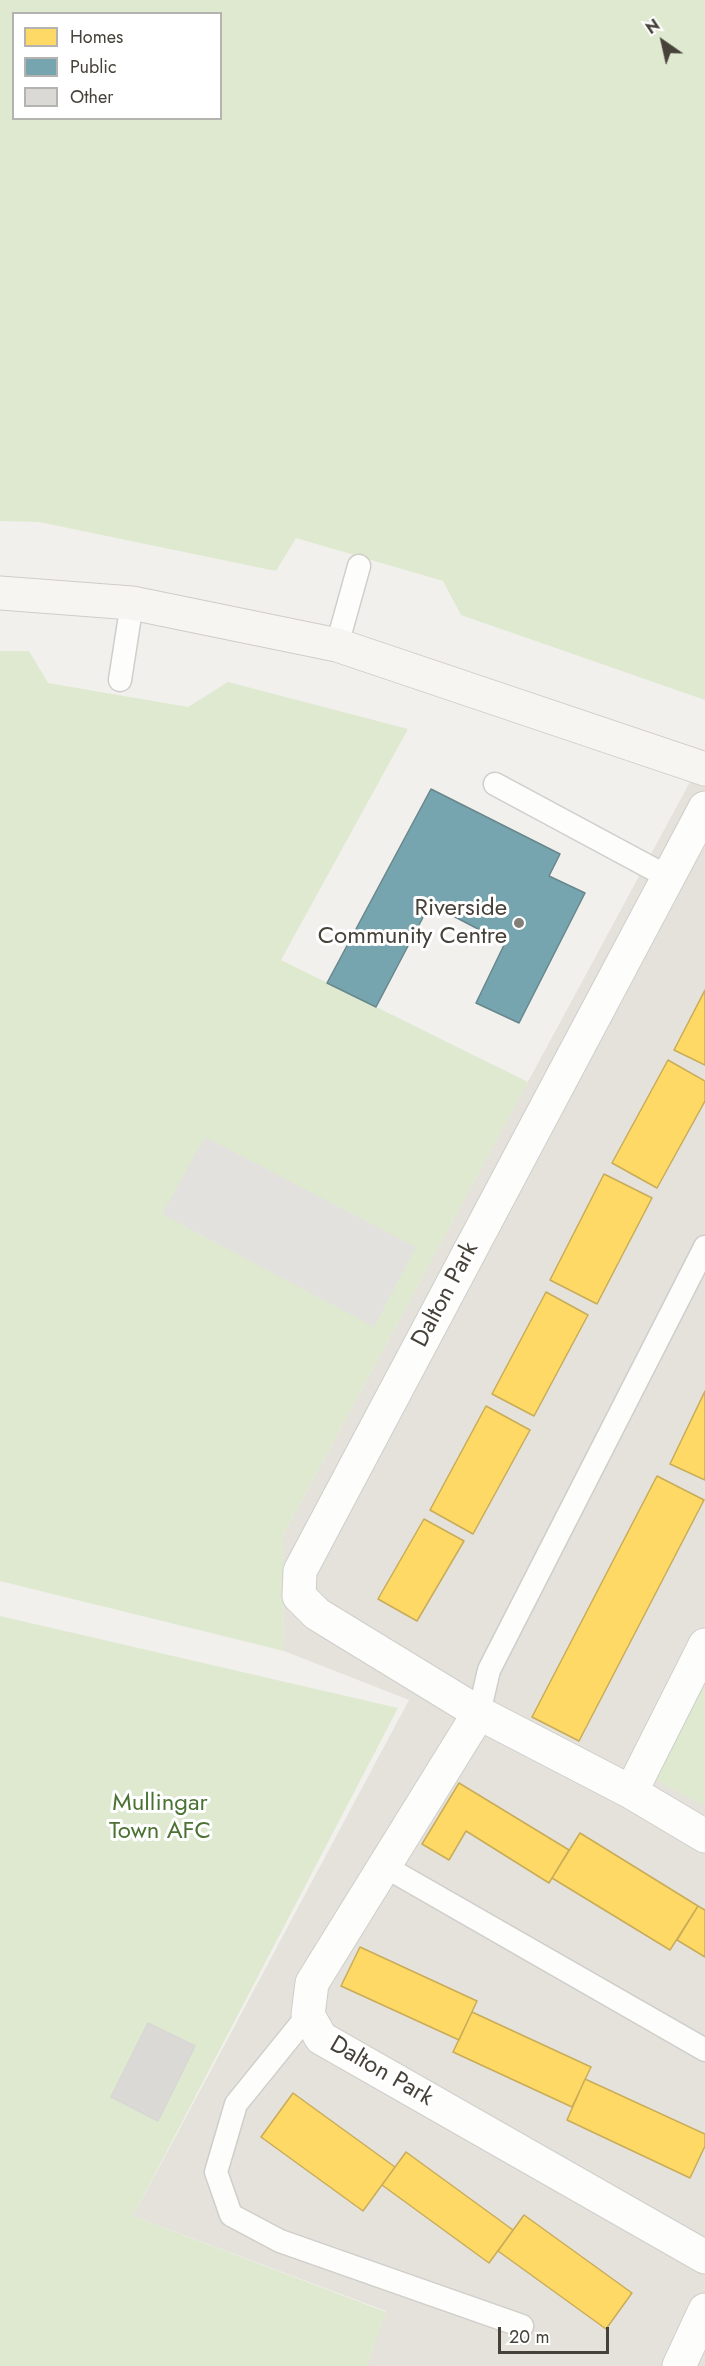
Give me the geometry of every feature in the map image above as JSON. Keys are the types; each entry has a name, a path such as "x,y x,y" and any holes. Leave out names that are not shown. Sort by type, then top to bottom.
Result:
{"street":[{"path":"0,593 132,603 338,645 705,769"},
{"name":"Dalton Park","path":"705,808 300,1570 299,1596 317,1614 479,1713 631,1792 705,1836"},
{"path":"631,1792 705,1645"},
{"name":"Dalton Park","path":"479,1713 312,1983 308,2015 321,2038 705,2257"},
{"path":"679,2366 705,2310"}],"lane":[{"path":"338,645 359,566"},
{"path":"120,680 132,603"},
{"path":"495,784 668,877"},
{"path":"479,1713 489,1670 705,1247"},
{"path":"384,1866 705,2050"},
{"path":"308,2015 236,2104 216,2172 231,2215 280,2241 522,2326"}],"shaded area":[{"path":"691,780 705,786 705,2366 367,2366 386,2311 133,2216 409,1700 284,1651 283,1535"},
{"path":"205,1137 416,1247 374,1327 162,1214"}],"green space":[{"path":"0,0 705,0 705,700 461,615 443,581 296,538 276,571 39,522 0,521"},
{"path":"0,651 29,651 48,683 188,707 228,682 408,729 281,960 528,1082 283,1535 284,1651 0,1581"},
{"name":"Mullingar Town AFC","path":"0,1616 398,1708 133,2216 386,2312 367,2366 0,2366"},
{"path":"705,1643 705,1806 637,1770"}],"building: Homes":[{"path":"705,990 705,1065 674,1050"},
{"path":"668,1060 705,1081 705,1101 657,1188 612,1163"},
{"path":"604,1174 652,1198 597,1304 550,1280"},
{"path":"546,1292 588,1315 534,1416 492,1394"},
{"path":"705,1391 705,1480 670,1464"},
{"path":"486,1406 530,1430 473,1534 430,1510"},
{"path":"657,1476 704,1500 579,1741 532,1717"},
{"path":"424,1519 464,1541 417,1621 378,1599"},
{"path":"459,1783 569,1850 549,1883 466,1831 449,1860 422,1844"},
{"path":"580,1833 698,1906 670,1950 552,1878"},
{"path":"698,1906 705,1910 705,1957 677,1940"},
{"path":"360,1947 477,2001 459,2040 341,1986"},
{"path":"472,2012 591,2067 572,2107 453,2052"},
{"path":"585,2079 705,2134 705,2146 690,2178 567,2120"},
{"path":"293,2093 395,2167 363,2211 261,2137"},
{"path":"406,2152 513,2230 489,2263 382,2185"},
{"path":"524,2215 632,2293 606,2329 498,2251"}],"building: Public":[{"name":"Riverside Community Centre","path":"431,789 560,854 549,876 585,893 519,1023 476,1003 505,943 430,904 376,1007 327,983"}],"building: Other":[{"path":"148,2023 195,2046 158,2121 111,2097"}],"place":[{"name":"Riverside Community Centre","path":"519,923"}]}
